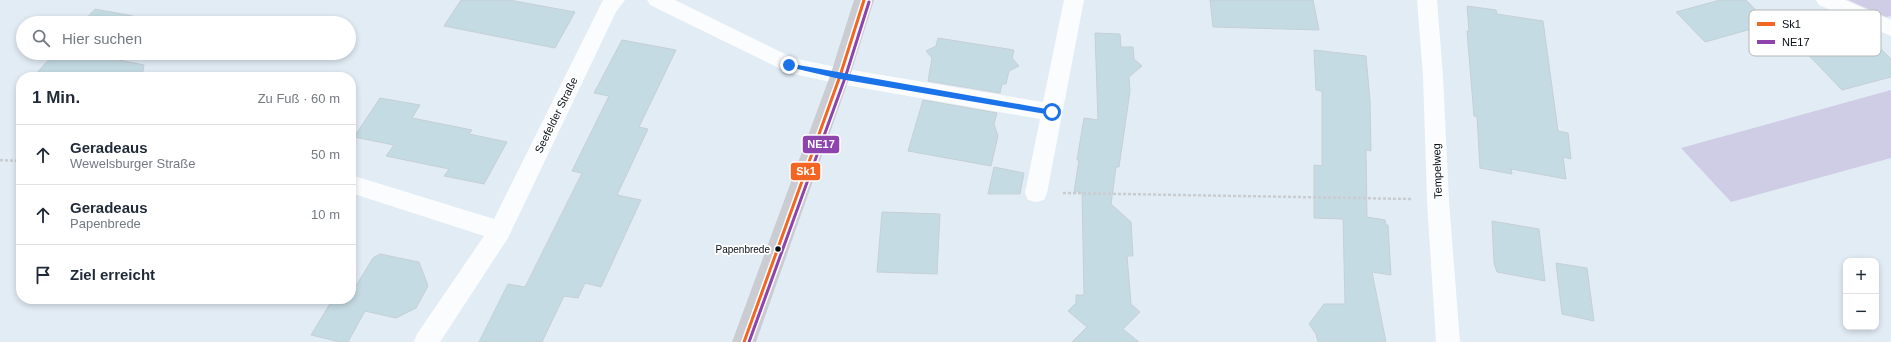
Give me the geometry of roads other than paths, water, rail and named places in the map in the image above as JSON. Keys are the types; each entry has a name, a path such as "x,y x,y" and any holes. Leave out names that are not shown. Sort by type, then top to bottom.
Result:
{"main road":[{"path":"744,342 840,76 864,0"}],"street":[{"name":"Seefelder Straße","path":"426,342 500,231 608,8 615,0"},
{"path":"657,0 789,65 840,76 1052,112"},
{"path":"1036,193 1074,0"},
{"name":"Tempelweg","path":"1428,0 1433,76 1438,201 1448,342"},
{"path":"1826,0 1849,10"},
{"path":"1881,24 1891,28"},
{"path":"356,186 500,231"}],"place":[{"name":"Papenbrede","path":"778,249"}]}
